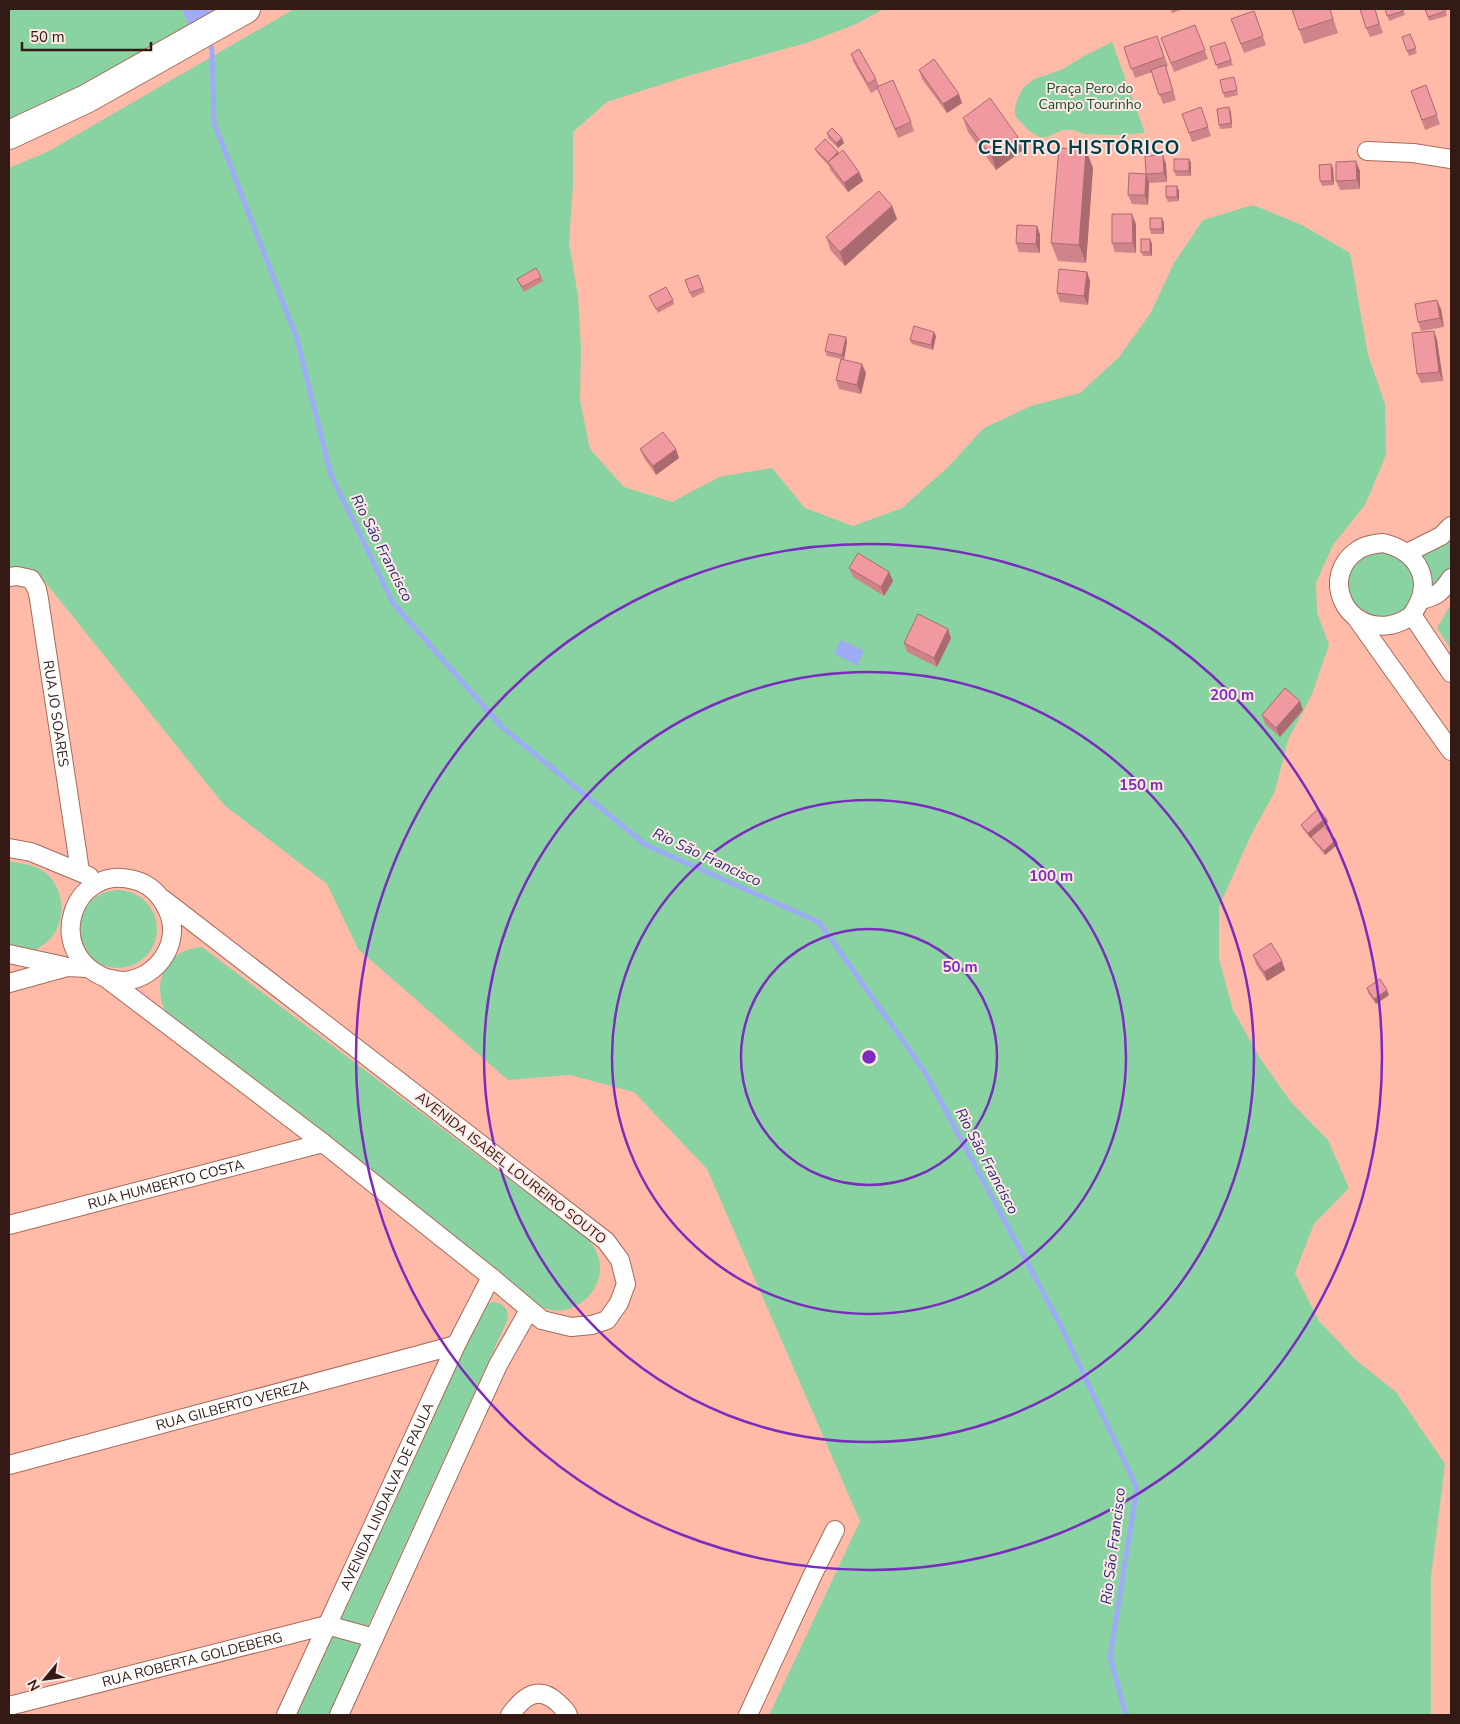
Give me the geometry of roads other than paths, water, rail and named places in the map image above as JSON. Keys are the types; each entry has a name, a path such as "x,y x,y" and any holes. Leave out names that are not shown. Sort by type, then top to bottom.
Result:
{"main road":[{"path":"9,135 86,99 244,9"}],"street":[{"path":"1367,151 1413,153 1451,159"},
{"path":"1407,553 1441,536 1451,526"},
{"path":"1451,673 1416,607 1422,582 1415,562 1407,553 1396,546 1383,543 1370,544 1358,550 1348,559 1341,571 1339,584 1341,597 1347,609 1357,619 1451,751"},
{"name":"RUA JO SOARES","path":"9,576 31,579 37,589 80,871"},
{"path":"1357,619 1368,625 1382,627 1395,624 1416,607 1436,596 1451,578"},
{"path":"9,848 31,852 80,871 100,882"},
{"name":"AVENIDA ISABEL LOUREIRO SOUTO","path":"114,878 128,878 153,889 163,899 606,1241 620,1260 626,1284 619,1303 607,1320 592,1326 571,1327 542,1320 323,1143 106,978 87,968 76,955 70,938 70,921 76,905 86,891 100,882 114,878"},
{"name":"AVENIDA ISABEL LOUREIRO SOUTO","path":"106,978 124,981 142,977 157,967 167,952 172,934 171,916 163,899"},
{"path":"9,954 67,967 87,968"},
{"path":"9,982 67,967"},
{"name":"RUA HUMBERTO COSTA","path":"9,1225 323,1143"},
{"name":"AVENIDA LINDALVA DE PAULA","path":"286,1715 456,1345 491,1277"},
{"path":"339,1715 498,1365 529,1310"},
{"name":"RUA GILBERTO VEREZA","path":"9,1465 456,1345"},
{"path":"748,1715 814,1572 836,1530"},
{"name":"RUA ROBERTA GOLDEBERG","path":"9,1706 326,1625 374,1638"},
{"path":"510,1715 521,1700 537,1693 552,1697 568,1715"}],"water":[{"path":"181,9 221,9 193,31"},
{"path":"841,640 864,651 857,665 834,654"}],"waterway":[{"name":"Rio São Francisco","path":"209,40 212,50 214,123 297,339 331,475 393,603 502,727 646,845 819,922 925,1072 1060,1324 1137,1488 1110,1657 1126,1715"}],"district":[{"name":"CENTRO HISTÓRICO","path":"1079,148"}],"park label":[{"name":"Praça Pero do Campo Tourinho","path":"1090,96"}]}
